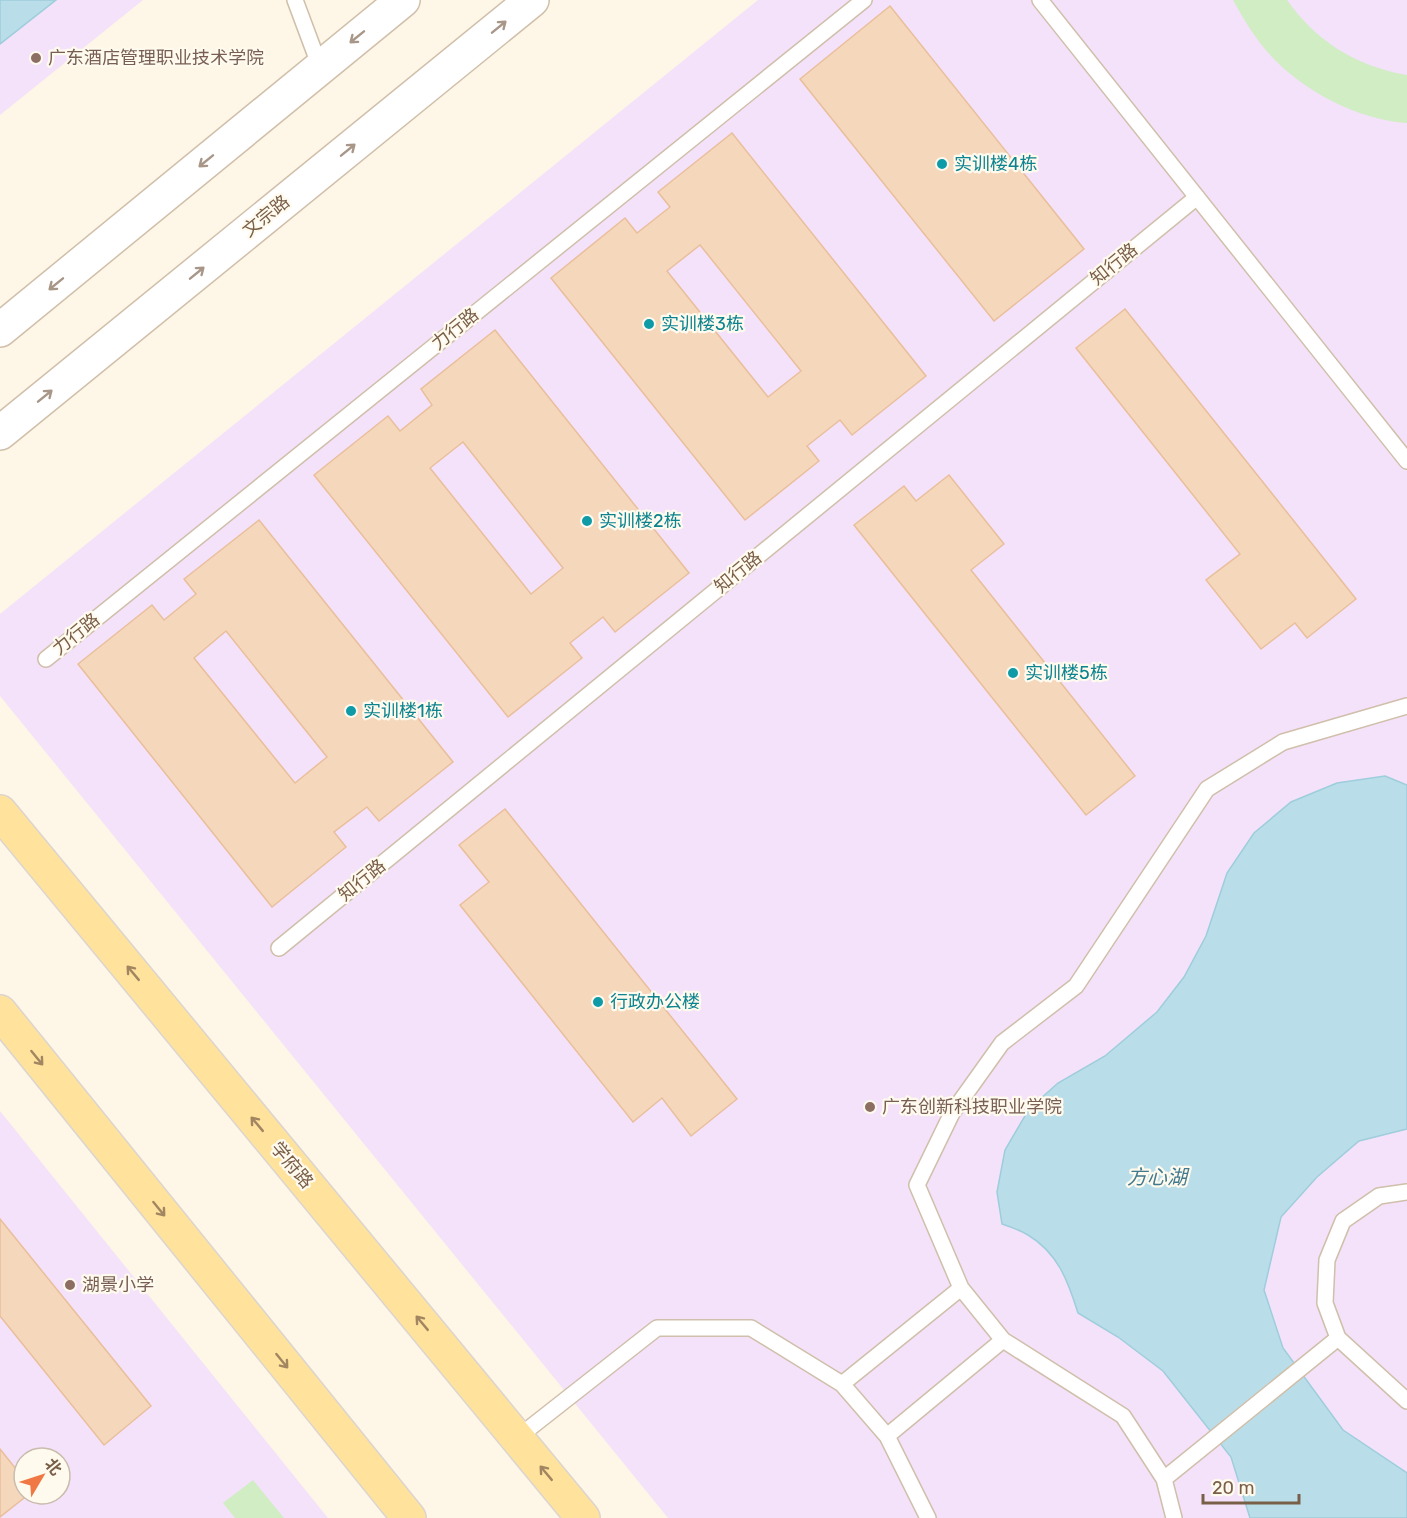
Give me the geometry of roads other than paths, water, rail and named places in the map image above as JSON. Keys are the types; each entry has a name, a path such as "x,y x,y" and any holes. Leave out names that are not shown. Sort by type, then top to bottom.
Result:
{"main road":[{"name":"学府路","path":"0,812 583,1518"},
{"path":"0,1012 409,1518"}],"street":[{"path":"0,330 403,0"},
{"name":"文宗路","path":"0,433 532,0"}],"lane":[{"path":"295,0 320,68"},
{"name":"力行路","path":"46,659 864,0"},
{"path":"1040,0 1407,461"},
{"name":"知行路","path":"279,948 1197,197"},
{"path":"1174,1518 1164,1479 1123,1416 1003,1340 961,1288 917,1185 952,1113 1002,1043 1076,986 1207,789 1283,742 1407,706"},
{"path":"1407,1192 1379,1197 1343,1221 1327,1260 1325,1303 1338,1338 1407,1401"},
{"path":"842,1384 961,1288"},
{"path":"517,1438 657,1328 751,1328 842,1384 887,1436 928,1518"},
{"path":"1164,1479 1338,1338"},
{"path":"887,1436 1003,1340"}],"water":[{"path":"0,0 56,0 0,44"},
{"name":"方心湖","path":"1385,776 1407,785 1407,1129 1359,1141 1317,1177 1281,1217 1264,1290 1283,1348 1343,1430 1407,1473 1407,1518 1250,1518 1231,1457 1163,1371 1118,1337 1078,1313 1066,1279 1047,1250 1025,1233 1002,1224 997,1192 1005,1150 1029,1109 1058,1083 1105,1056 1157,1012 1184,977 1206,936 1227,873 1254,833 1291,802 1337,783"}],"place":[{"name":"广东酒店管理职业技术学院","path":"36,58"},
{"name":"实训楼4栋","path":"942,164"},
{"name":"实训楼3栋","path":"649,324"},
{"name":"实训楼2栋","path":"587,521"},
{"name":"实训楼5栋","path":"1013,673"},
{"name":"实训楼1栋","path":"351,711"},
{"name":"行政办公楼","path":"598,1002"},
{"name":"广东创新科技职业学院","path":"870,1107"},
{"name":"湖景小学","path":"70,1285"}]}
